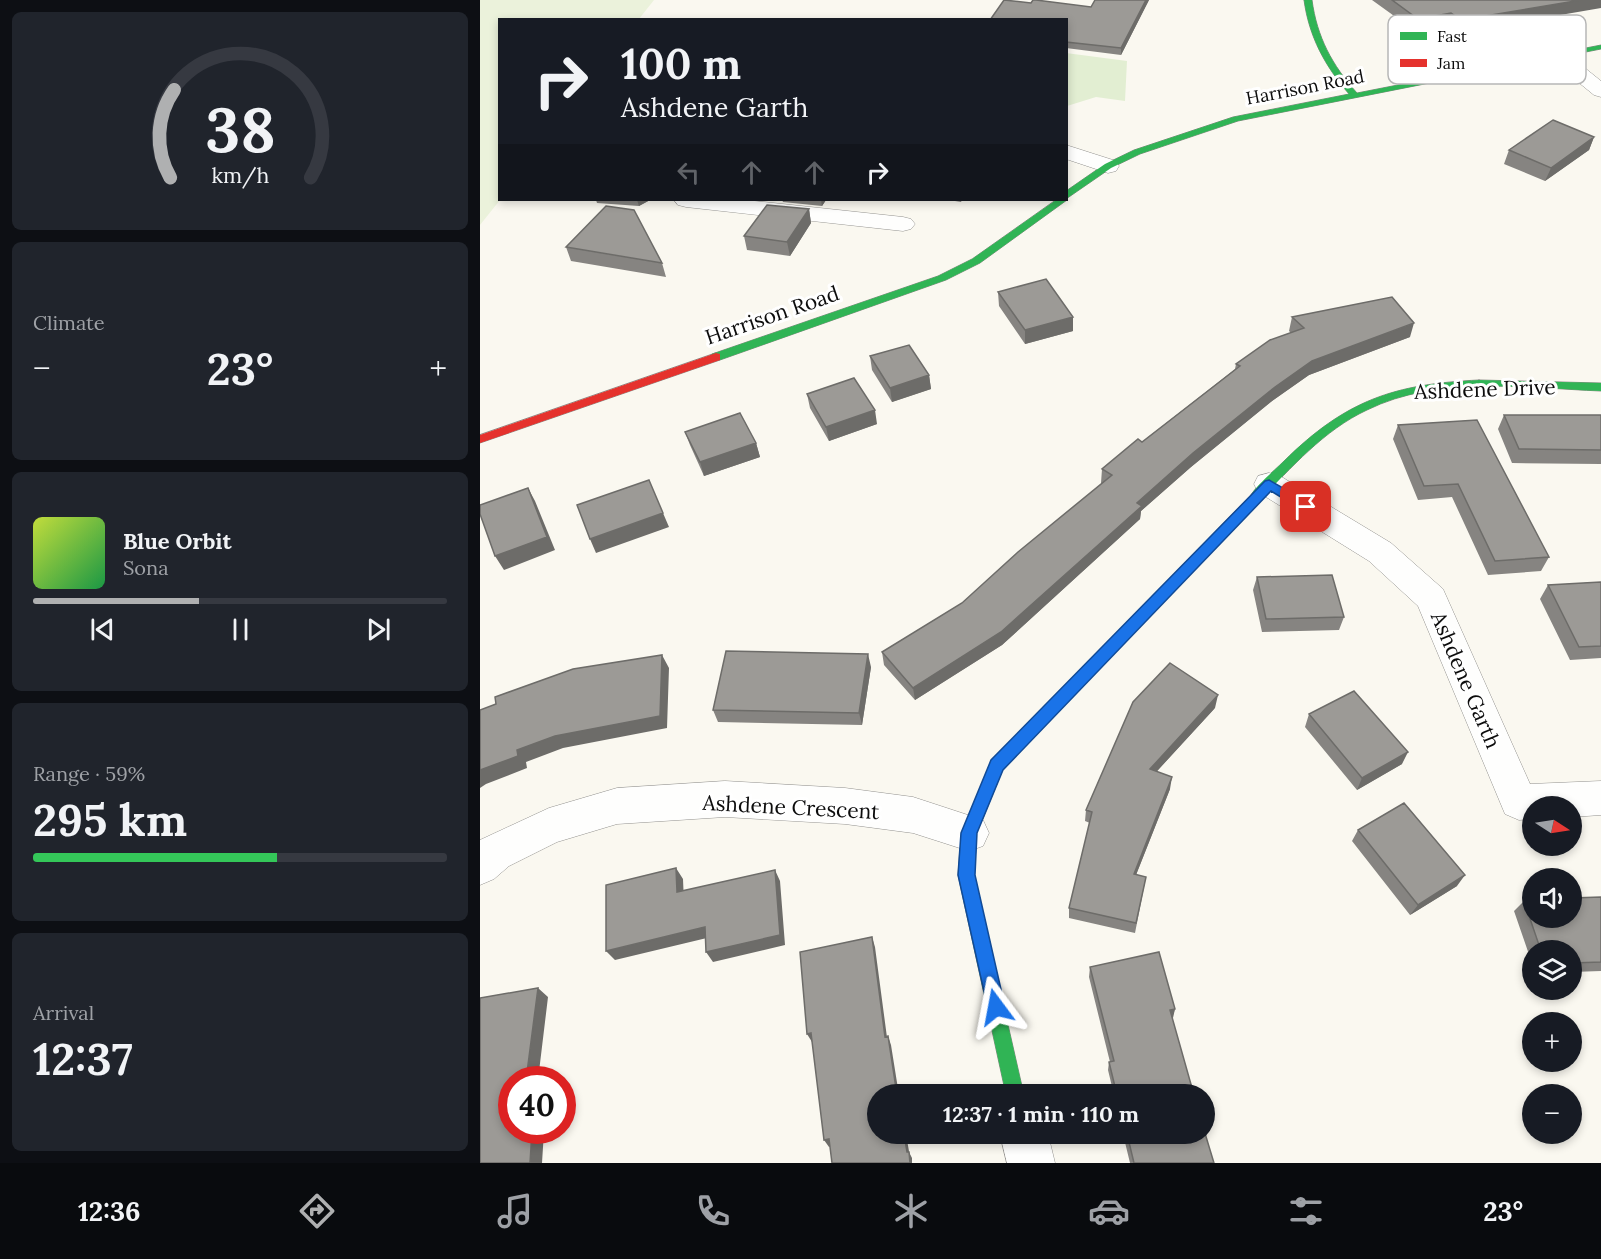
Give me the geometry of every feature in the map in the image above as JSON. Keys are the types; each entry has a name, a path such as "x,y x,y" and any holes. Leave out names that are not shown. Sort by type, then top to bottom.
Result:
{"street":[{"path":"1308,0 1311,28 1318,45 1331,70 1354,95"},
{"name":"Harrison Road","path":"1586,50 1601,47"},
{"path":"1586,79 1601,91"},
{"name":"Harrison Road","path":"1068,195 1108,166 1137,152 1236,119 1412,84"},
{"path":"1068,152 1108,166"},
{"path":"704,201 852,209 903,224"},
{"name":"Harrison Road","path":"480,439 942,278 976,261 1061,201"},
{"name":"Ashdene Drive","path":"1013,1084 966,875 969,833 997,765 1269,484 1314,441 1354,412 1376,400 1401,393 1464,387 1601,387"},
{"name":"Ashdene Garth","path":"1269,484 1380,552 1431,598 1520,802 1601,798"},
{"name":"Ashdene Crescent","path":"480,866 495,853 549,826 617,806 725,799 845,806 913,815 969,833"},
{"path":"1026,1144 1030,1163"}],"green space":[{"path":"480,0 654,0 640,18 498,18 499,201 480,225"},
{"path":"1068,53 1127,61 1125,101 1096,97 1068,106"}],"building":[{"path":"1004,0 1031,3 1036,0 1091,7 1095,0 1146,0 1121,48 1068,42 1068,18 991,18"},
{"path":"1392,0 1581,0 1491,15 1454,15 1451,13 1413,15"},
{"path":"1553,120 1594,137 1551,168 1509,150"},
{"path":"767,205 809,209 787,242 744,236"},
{"path":"606,206 634,210 662,263 566,247"},
{"path":"1046,279 1073,317 1025,330 998,292"},
{"path":"1392,297 1414,323 1312,361 1275,387 1193,453 1137,503 1142,506 1001,632 913,688 882,652 962,603 1018,552 1112,475 1102,469 1138,439 1142,442 1240,366 1236,364 1270,340 1304,328 1292,317"},
{"path":"909,345 929,375 890,388 870,356"},
{"path":"854,378 875,410 826,427 807,394"},
{"path":"740,413 756,443 700,462 685,432"},
{"path":"1504,415 1601,415 1601,450 1519,449"},
{"path":"1477,420 1549,557 1495,561 1458,484 1424,486 1398,425"},
{"path":"649,480 663,513 590,539 577,505"},
{"path":"528,488 547,537 495,556 480,514 480,505"},
{"path":"1332,575 1344,617 1266,619 1257,577"},
{"path":"1601,582 1601,646 1579,647 1548,585"},
{"path":"726,651 868,654 859,713 713,710"},
{"path":"662,655 660,716 555,736 517,750 518,756 480,770 480,710 496,704 495,697 573,669"},
{"path":"1170,663 1218,695 1150,769 1172,777 1134,874 1146,877 1136,923 1069,908 1092,812 1086,810 1133,702"},
{"path":"1354,691 1408,752 1362,778 1309,714"},
{"path":"1404,803 1465,875 1418,905 1358,830"},
{"path":"676,868 677,892 775,870 780,935 706,952 705,927 606,951 606,885"},
{"path":"1601,897 1601,962 1582,963 1582,940 1537,940 1533,928 1582,928 1582,898"},
{"path":"872,937 885,1037 888,1036 895,1084 867,1084 867,1144 906,1144 910,1163 832,1163 829,1139 824,1140 811,1033 807,1034 800,952"},
{"path":"1159,952 1175,1009 1170,1010 1191,1084 1114,1084 1109,1062 1114,1061 1090,967"},
{"path":"538,988 528,1066 498,1066 498,1144 531,1144 530,1163 480,1163 480,998"},
{"path":"1129,1144 1208,1144 1214,1163 1134,1163"}],"traffic: fast":[{"path":"1308,0 1317,40 1336,73 1354,95"},
{"path":"1586,50 1601,47"},
{"path":"1068,195 1108,166 1137,152 1236,119 1413,84"},
{"path":"716,357 942,278 976,261 1061,201"},
{"path":"1255,498 1305,448 1332,425 1362,407 1389,396 1448,385 1511,383 1601,387"},
{"path":"1013,1084 966,875 969,833 997,765 1056,704"}],"traffic: jam":[{"path":"480,439 716,357"},
{"path":"1056,704 1255,498"}],"route":[{"path":"996,1007 966,875 969,833 997,765 1269,484 1306,507"}]}
